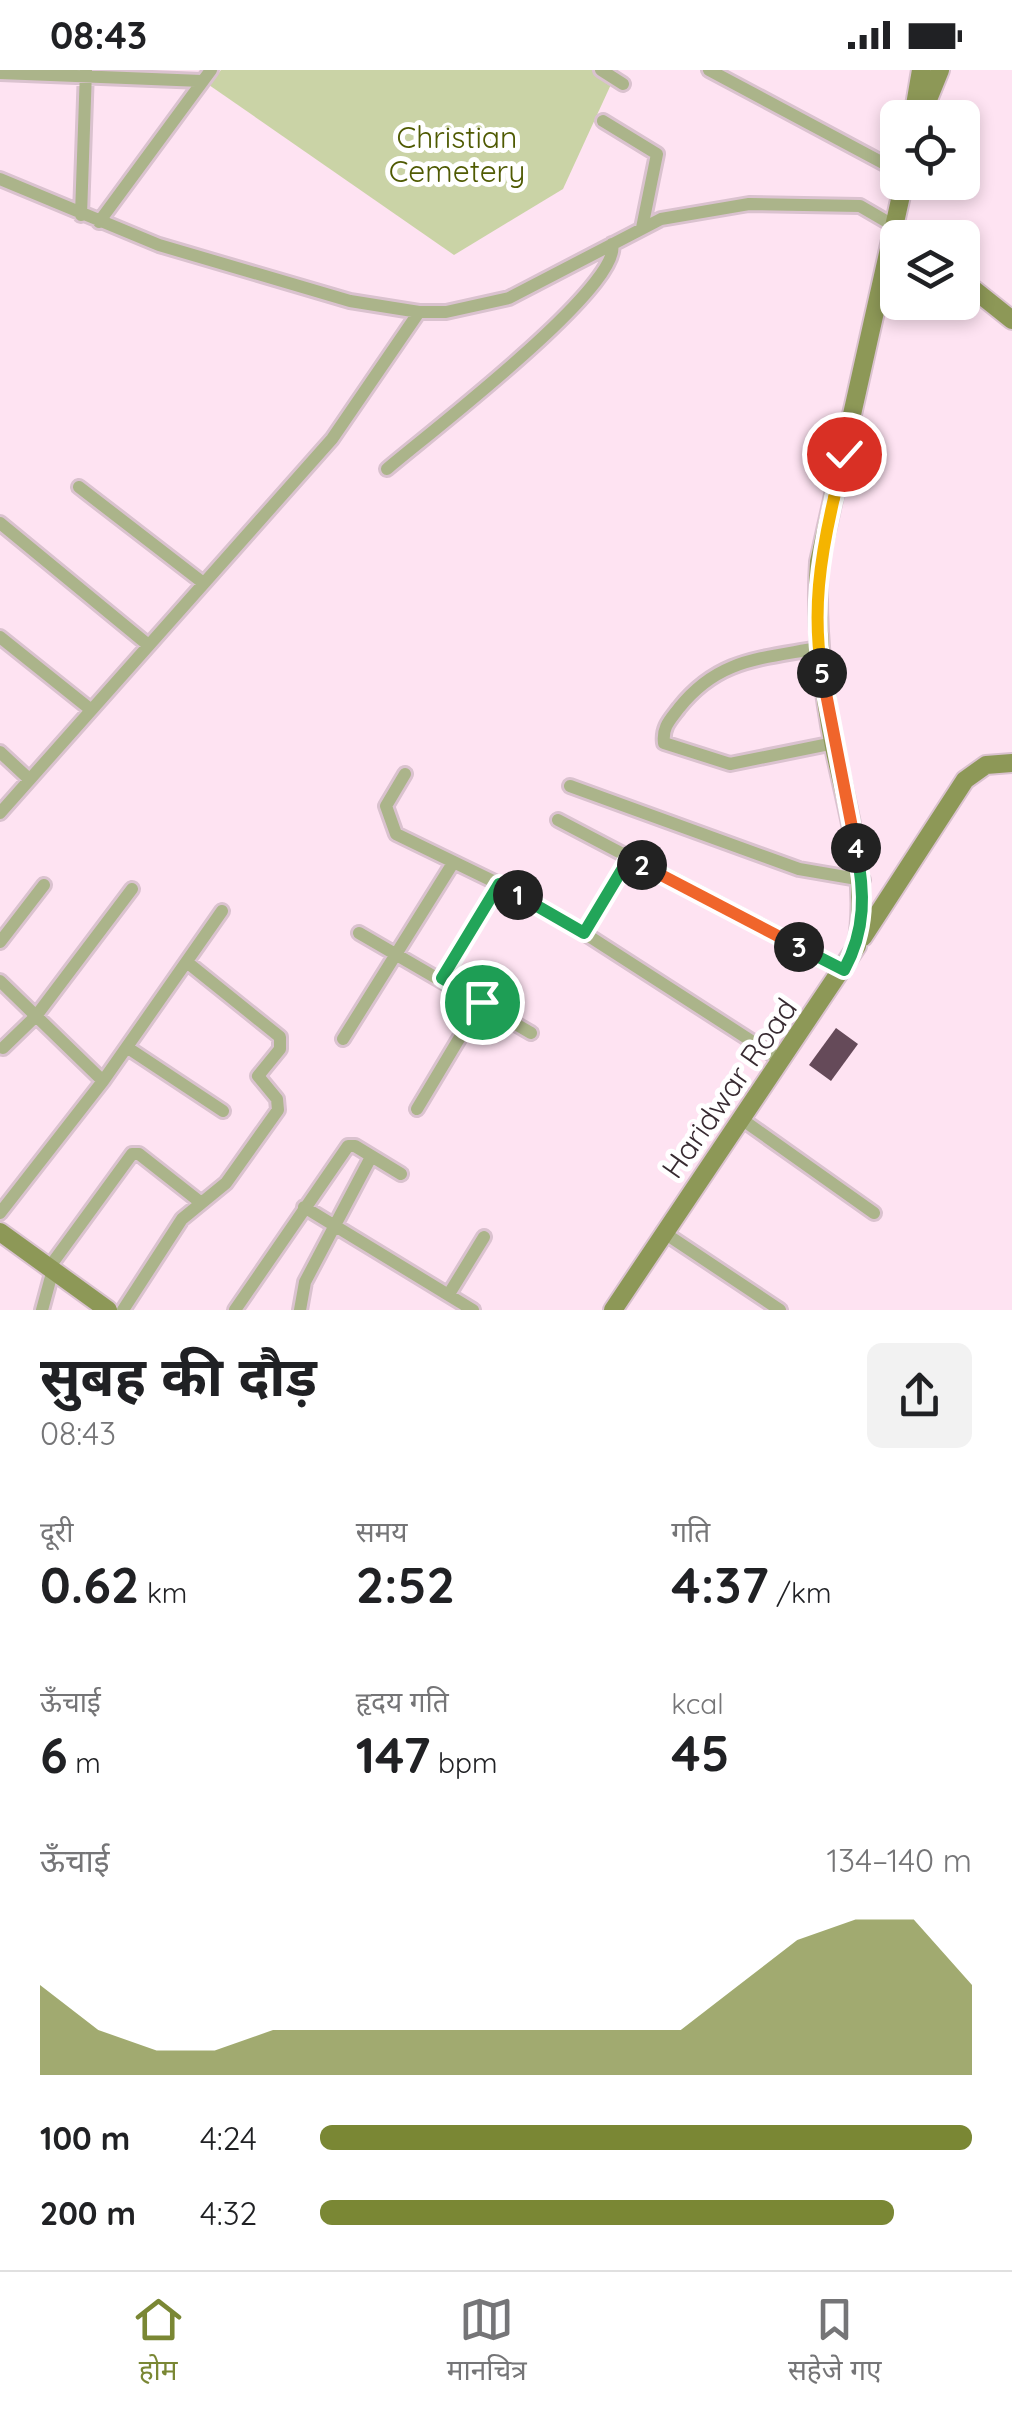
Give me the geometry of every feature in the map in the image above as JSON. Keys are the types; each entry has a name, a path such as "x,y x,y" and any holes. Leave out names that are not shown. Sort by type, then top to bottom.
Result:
{"main road":[{"path":"916,100 921,70"},
{"path":"926,100 940,70"},
{"path":"980,294 1012,320"},
{"name":"Haridwar Road","path":"613,1310 857,946 863,880 818,648 819,562 881,320"},
{"path":"857,946 965,780 986,765 1012,763"},
{"path":"0,1232 108,1310"}],"street":[{"path":"601,70 624,82"},
{"path":"709,70 880,161"},
{"path":"0,73 207,76"},
{"path":"81,215 86,73"},
{"path":"100,222 207,76"},
{"path":"603,122 656,154 642,228"},
{"path":"0,179 159,245 300,287 419,312 446,312 509,298 660,220 748,204 860,206 883,220"},
{"path":"387,469 538,345 611,264 612,244"},
{"path":"0,813 348,419 419,312"},
{"path":"79,488 202,582"},
{"path":"0,523 147,644"},
{"path":"0,637 90,709"},
{"path":"818,648 720,670 694,690 663,735 670,748 730,764 749,764 834,743"},
{"path":"0,752 28,779"},
{"path":"405,774 386,806 389,824 410,844 499,884 584,933 782,1060"},
{"path":"570,786 798,869 863,880"},
{"path":"558,820 844,970"},
{"path":"584,933 629,858"},
{"path":"343,1039 453,864"},
{"path":"442,978 499,884"},
{"path":"0,942 44,886"},
{"path":"3,1048 36,1016 132,889"},
{"path":"0,1213 128,1048 222,910"},
{"path":"359,933 442,978 530,1033"},
{"path":"123,1310 182,1219 226,1184 276,1115 277,1098 258,1076 282,1040 188,963"},
{"path":"0,981 103,1081"},
{"path":"417,1108 482,1002"},
{"path":"128,1048 223,1110"},
{"path":"740,1118 874,1213"},
{"path":"235,1310 348,1146 401,1174"},
{"path":"42,1310 50,1271 132,1154 139,1154 200,1202"},
{"path":"300,1310 304,1282 371,1157"},
{"path":"304,1206 473,1310"},
{"path":"664,1232 780,1310"},
{"path":"448,1294 484,1237"}],"green space":[{"name":"Christian Cemetery","path":"221,70 597,70 613,80 563,189 454,255 209,85"}],"building":[{"path":"836,1028 858,1044 831,1081 809,1065"}],"route":[{"path":"482,1002 442,978 499,884 584,933 629,858 844,970 857,946 863,880 834,743 816,617 819,562 844,454"}]}
